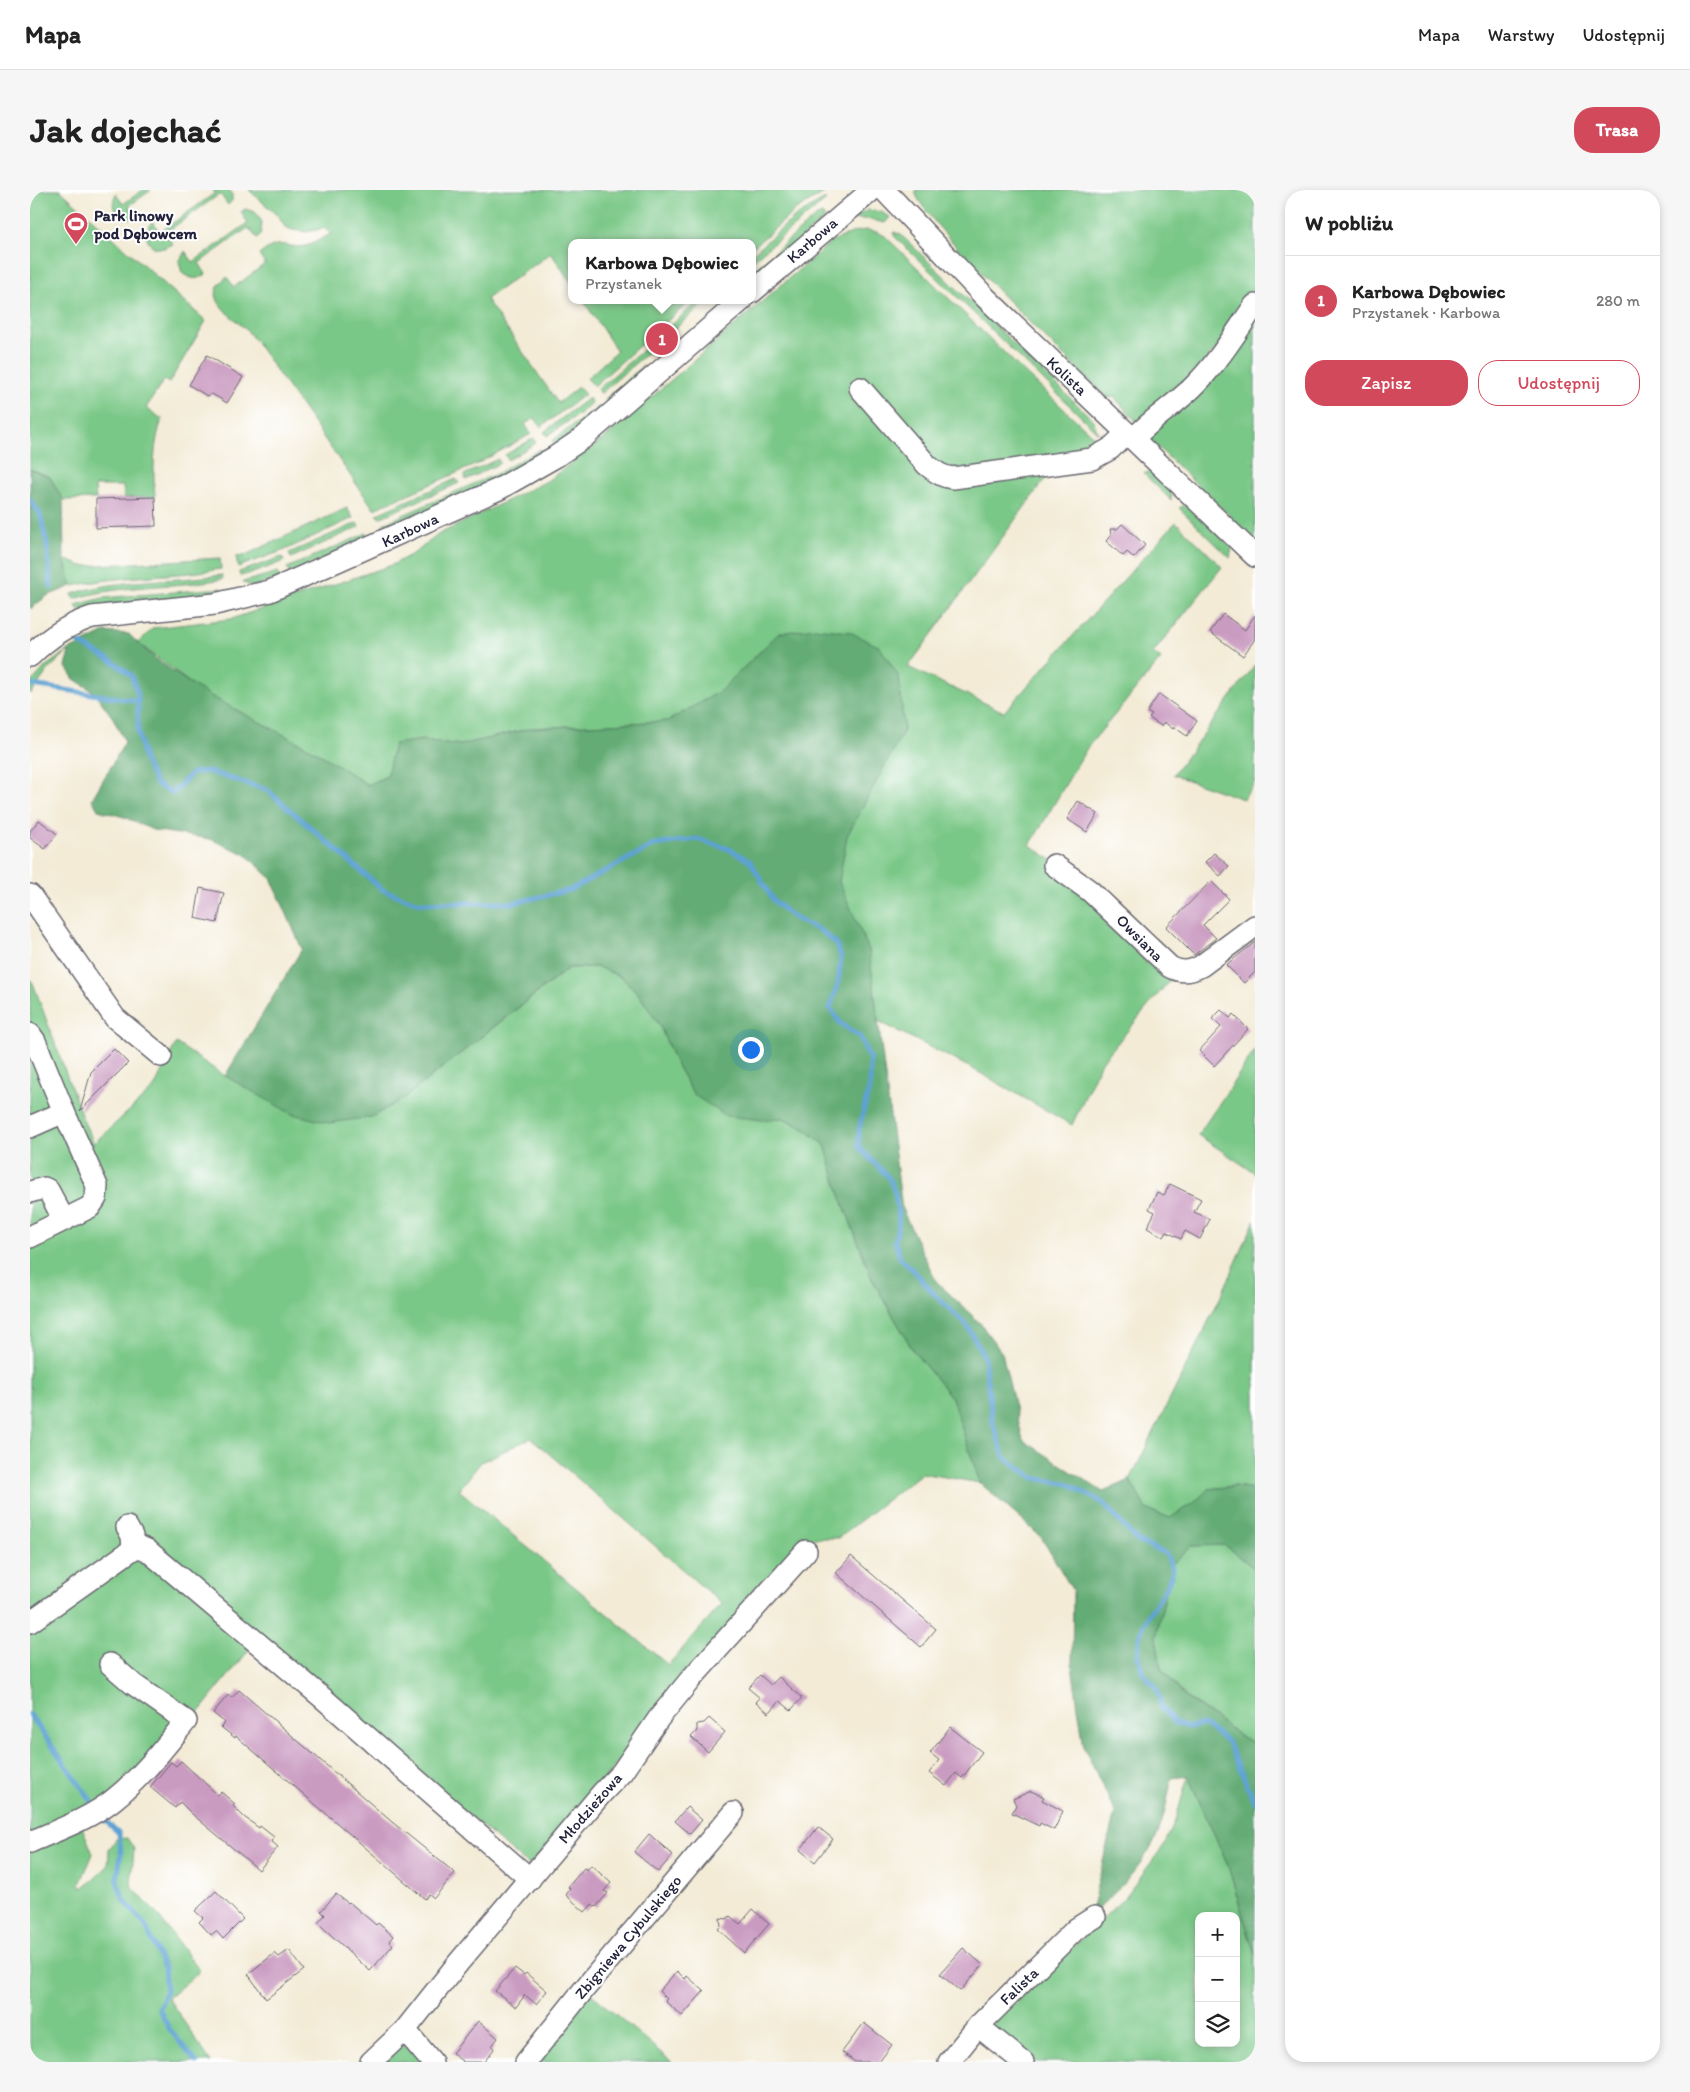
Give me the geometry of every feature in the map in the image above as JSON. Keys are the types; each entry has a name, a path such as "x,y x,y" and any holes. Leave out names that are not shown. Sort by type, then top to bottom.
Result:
{"street":[{"name":"Karbowa","path":"756,289 872,190"},
{"name":"Kolista","path":"884,190 978,290 1255,556"},
{"name":"Karbowa","path":"30,656 56,634 72,624 92,617 113,613 215,604 253,597 270,591 498,489 555,458 583,438 737,304"},
{"path":"860,388 927,465 940,475 954,478 1092,459 1144,427 1192,388 1221,354 1255,305"},
{"name":"Owsiana","path":"1054,865 1090,891 1175,970 1192,971 1255,926"},
{"path":"30,895 115,1018 161,1056"},
{"path":"30,1034 35,1041 97,1186 96,1198 90,1207 30,1237"},
{"path":"30,1127 64,1112"},
{"path":"30,1192 44,1188 48,1190 64,1220"},
{"path":"127,1527 132,1536 133,1548"},
{"path":"30,1622 133,1548 140,1547 147,1550 324,1699 530,1878"},
{"name":"Młodzieżowa","path":"371,2062 405,2030 530,1878 622,1772 659,1718 690,1680 806,1551"},
{"path":"30,1842 82,1819 112,1801 140,1776 186,1721 133,1684 110,1664"},
{"name":"Zbigniewa Cybulskiego","path":"526,2062 585,1988 733,1813"},
{"name":"Falista","path":"949,2062 978,2026 1076,1930 1095,1917"},
{"path":"978,2026 1023,2062"},
{"path":"405,2030 432,2062"}],"green space":[{"path":"30,190 60,190 206,321 169,383 164,380 146,408 162,419 154,458 155,497 124,498 123,486 95,486 96,499 63,500 50,477 30,469"},
{"path":"143,190 151,190 129,206 136,216 125,218 117,214 113,205 116,194 123,204"},
{"path":"213,190 229,190 232,193 232,201 228,205 220,194 165,233 173,244 165,248 155,248 148,242 146,233 152,221 160,232 215,193"},
{"path":"249,190 829,190 796,210 756,245 756,239 568,239 568,278 551,253 486,299 558,403 578,387 585,394 541,427 535,418 525,424 531,434 475,465 374,509 256,342 247,330 224,310 217,297 216,291 227,277 234,287 265,264 259,255 267,249 280,244 302,247 331,234 324,228 307,232 293,230 285,227 279,217"},
{"path":"915,190 1255,190 1255,295 1233,331 1153,415 1136,421 1114,397 1107,398 968,259 922,205"},
{"path":"826,200 756,258 756,251 796,216"},
{"path":"245,209 255,212 262,222 261,234 257,238 248,228 199,263 206,274 200,278 188,277 182,273 179,262 185,251 193,262 196,260 248,223 241,212"},
{"path":"868,210 881,212 890,217 885,223 867,219 850,219"},
{"path":"822,214 825,218 756,277 756,269 815,217"},
{"path":"867,230 885,236 1027,375 1102,444 1053,468 908,667 1004,712 1176,522 1222,567 1153,653 1161,659 1087,748 1030,845 1053,861 1144,946 1139,954 1162,977 1168,971 1175,974 1100,1064 1072,1125 973,1069 878,1021 869,950 839,883 846,836 904,730 899,677 779,633 719,692 668,721 532,728 461,745 422,740 387,776 368,785 318,753 199,690 138,643 153,628 231,619 392,565 416,552 439,534 547,481 603,439 831,242 854,232"},
{"path":"894,232 900,234 1093,420 1098,433 897,239 894,236"},
{"path":"586,304 686,304 594,386 587,378 617,351"},
{"path":"695,304 703,304 601,393 597,390"},
{"path":"1255,315 1255,540 1146,436"},
{"path":"644,365 627,389 610,404 605,399"},
{"path":"587,399 590,399 591,403 579,414 547,436 544,432"},
{"path":"598,407 600,412 556,447 552,441"},
{"path":"534,438 536,443 508,460 505,455"},
{"path":"540,449 543,455 496,481 389,527 383,524 498,473"},
{"path":"498,459 500,463 466,480 464,475"},
{"path":"30,469 50,477 63,500 64,559 72,586 47,596 30,609"},
{"path":"1153,472 1172,489 1171,500 1144,474"},
{"path":"456,479 459,483 379,518 377,514"},
{"path":"1187,504 1232,548 1230,558 1179,508"},
{"path":"347,508 353,518 285,550 238,567 236,557 243,556"},
{"path":"357,523 359,527 291,558 289,553"},
{"path":"367,533 364,539 290,574 287,568"},
{"path":"282,557 284,561 240,576 239,572"},
{"path":"220,558 221,569 90,582 72,586 64,559 82,566"},
{"path":"278,572 280,578 251,587 243,582"},
{"path":"222,575 223,579 129,588 74,599 72,594 109,585"},
{"path":"222,588 217,594 191,598 111,604 79,611 76,605 103,598"},
{"path":"815,628 850,632 880,647 899,677 904,730 847,836 839,882 869,950 902,1209 936,1281 980,1323 1002,1353 1023,1440 1103,1492 1130,1480 1146,1509 1170,1518 1194,1503 1208,1489 1235,1486 1255,1488 1255,1569 1225,1545 1192,1546 1172,1564 1156,1637 1161,1668 1184,1696 1243,1738 1255,1743 1255,1956 1228,1866 1188,1776 1172,1778 1159,1831 1146,1855 1129,1877 1090,1915 1115,1812 1084,1748 1072,1666 1073,1591 1041,1537 980,1483 952,1398 914,1352 872,1279 840,1195 825,1145 805,1129 783,1118 762,1120 726,1116 694,1095 675,1062 660,1026 638,993 621,977 598,967 568,968 404,1098 372,1117 329,1123 292,1114 225,1076 302,949 271,878 245,854 210,839 153,830 124,817 98,810 92,799 125,742 113,718 94,692 74,679 66,667 69,650 105,632 129,634 149,653 194,686 316,752 368,785 387,776 394,744 422,740 461,745 532,728 668,721 719,692 779,633"},
{"path":"69,650 49,669 30,695 30,684 46,666"},
{"path":"1255,665 1255,782 1243,799 1173,775"},
{"path":"598,967 621,977 638,993 660,1026 675,1062 694,1095 762,1120 783,1118 805,1129 825,1145 840,1195 872,1279 914,1352 952,1398 980,1483 922,1473 838,1538 812,1538 686,1677 534,1868 258,1639 144,1780 82,1827 93,1854 80,1884 82,1888 108,1866 109,1850 116,1839 127,1838 134,1849 131,1886 156,1913 200,1971 168,1998 211,2062 30,2062 30,979 83,1120 94,1143 154,1088 176,1043 225,1076 371,1117 404,1098 569,968","holes":["531,1438 722,1604 668,1665 459,1490 481,1462"]},
{"path":"1255,1050 1255,1173 1198,1135"},
{"path":"1255,1220 1255,1488 1235,1486 1208,1489 1194,1503 1170,1518 1146,1509 1130,1480 1222,1294"},
{"path":"1225,1545 1255,1569 1255,1743 1243,1738 1185,1696 1161,1668 1156,1637 1172,1564 1192,1546"},
{"path":"1188,1776 1228,1866 1255,1956 1255,2062 1035,2062 990,2027 1126,1896 1165,1844 1177,1815"},
{"path":"588,1991 672,2062 532,2062"},
{"path":"403,2044 426,2062 378,2062"}],"building":[{"path":"207,355 243,377 227,403 212,394 207,396 189,385"},
{"path":"155,497 156,526 96,528 96,499"},
{"path":"1122,524 1145,545 1134,558 1127,552 1123,556 1106,541 1111,535 1110,529 1117,529"},
{"path":"1223,614 1245,630 1255,615 1255,639 1243,656 1210,632"},
{"path":"1159,694 1197,721 1187,736 1164,722 1161,726 1149,718 1152,715 1147,712"},
{"path":"1078,801 1098,814 1087,832 1067,819"},
{"path":"39,820 57,834 45,849 30,838 30,831"},
{"path":"1214,853 1229,866 1220,876 1205,862"},
{"path":"1211,881 1229,899 1203,925 1216,938 1194,955 1166,927"},
{"path":"200,888 224,893 217,923 195,918"},
{"path":"1255,942 1255,972 1244,983 1226,965"},
{"path":"1221,1010 1230,1018 1233,1014 1248,1029 1214,1066 1199,1051 1221,1027 1212,1019"},
{"path":"114,1049 128,1063 80,1111 91,1072"},
{"path":"1170,1184 1201,1199 1194,1212 1210,1219 1200,1239 1185,1231 1181,1239 1167,1232 1164,1237 1147,1228 1155,1212 1149,1209 1157,1192 1164,1195"},
{"path":"851,1556 936,1629 921,1647 836,1573"},
{"path":"760,1675 771,1685 779,1677 802,1698 791,1710 780,1701 769,1713 756,1702 760,1698 748,1688"},
{"path":"239,1690 392,1822 455,1873 434,1898 429,1894 425,1899 236,1736 235,1738 221,1727 225,1723 213,1713 228,1695 232,1698"},
{"path":"709,1718 725,1732 708,1752 691,1737 697,1731 697,1724 704,1723"},
{"path":"950,1727 982,1752 962,1778 956,1773 946,1786 929,1773 939,1760 930,1753"},
{"path":"181,1761 218,1795 221,1792 235,1804 233,1806 244,1817 274,1837 271,1841 278,1847 259,1870 180,1802 175,1808 150,1787 171,1762 176,1766"},
{"path":"1031,1791 1044,1797 1042,1800 1063,1811 1054,1830 1040,1823 1039,1826 1012,1813 1016,1805 1013,1799"},
{"path":"687,1807 702,1820 690,1834 675,1821"},
{"path":"818,1827 833,1839 815,1862 800,1850"},
{"path":"649,1834 673,1855 658,1872 634,1852"},
{"path":"591,1865 611,1883 604,1891 608,1893 596,1907 592,1904 585,1912 566,1895 570,1889 568,1887 584,1868 587,1870"},
{"path":"216,1891 243,1919 223,1939 216,1931 211,1935 199,1922 203,1918 195,1911"},
{"path":"336,1894 349,1902 376,1925 378,1923 393,1936 389,1941 393,1945 370,1971 318,1923 325,1915 321,1911"},
{"path":"753,1909 769,1924 744,1953 718,1929 721,1926 720,1918 727,1919 730,1916 740,1924"},
{"path":"963,1948 983,1965 960,1991 940,1974"},
{"path":"289,1950 304,1970 266,1999 248,1974 275,1953 279,1957"},
{"path":"515,1968 524,1975 526,1973 547,1991 536,2004 525,1995 516,2007 495,1991"},
{"path":"677,1971 685,1979 687,1976 704,1991 682,2016 665,2001 667,1999 659,1991"},
{"path":"478,2021 498,2038 492,2046 494,2049 484,2062 463,2062 452,2053"},
{"path":"864,2023 892,2045 879,2062 855,2062 842,2052"}],"waterway":[{"path":"30,500 40,514 47,544 51,587"},
{"path":"79,643 112,661 131,675 138,694 138,731 144,760 156,784 173,793 192,773 207,771 267,790 383,890 419,903 513,903 570,890 654,845 697,839 729,849 750,861 773,900 794,918 821,931 836,943 841,957 838,984 830,1008 840,1023 860,1037 870,1060 870,1085 859,1129 859,1147 889,1178 895,1193 899,1221 895,1241 900,1258 967,1325 984,1357 993,1424 1004,1457 1034,1478 1069,1484 1103,1503 1137,1541 1165,1553 1173,1569 1167,1587 1149,1614 1139,1637 1138,1658 1143,1673 1157,1688 1162,1708 1175,1723 1188,1727 1202,1725 1208,1727 1227,1741 1255,1802"},
{"path":"32,685 138,701"},
{"path":"30,1715 95,1806"},
{"path":"100,1816 119,1833 121,1853 117,1881 124,1900 145,1925 164,1968 166,1992 159,2009 170,2030 196,2062"}],"place":[{"name":"Park linowy pod Dębowcem","path":"76,245"},
{"name":"Karbowa Dębowiec","path":"662,339"}]}
